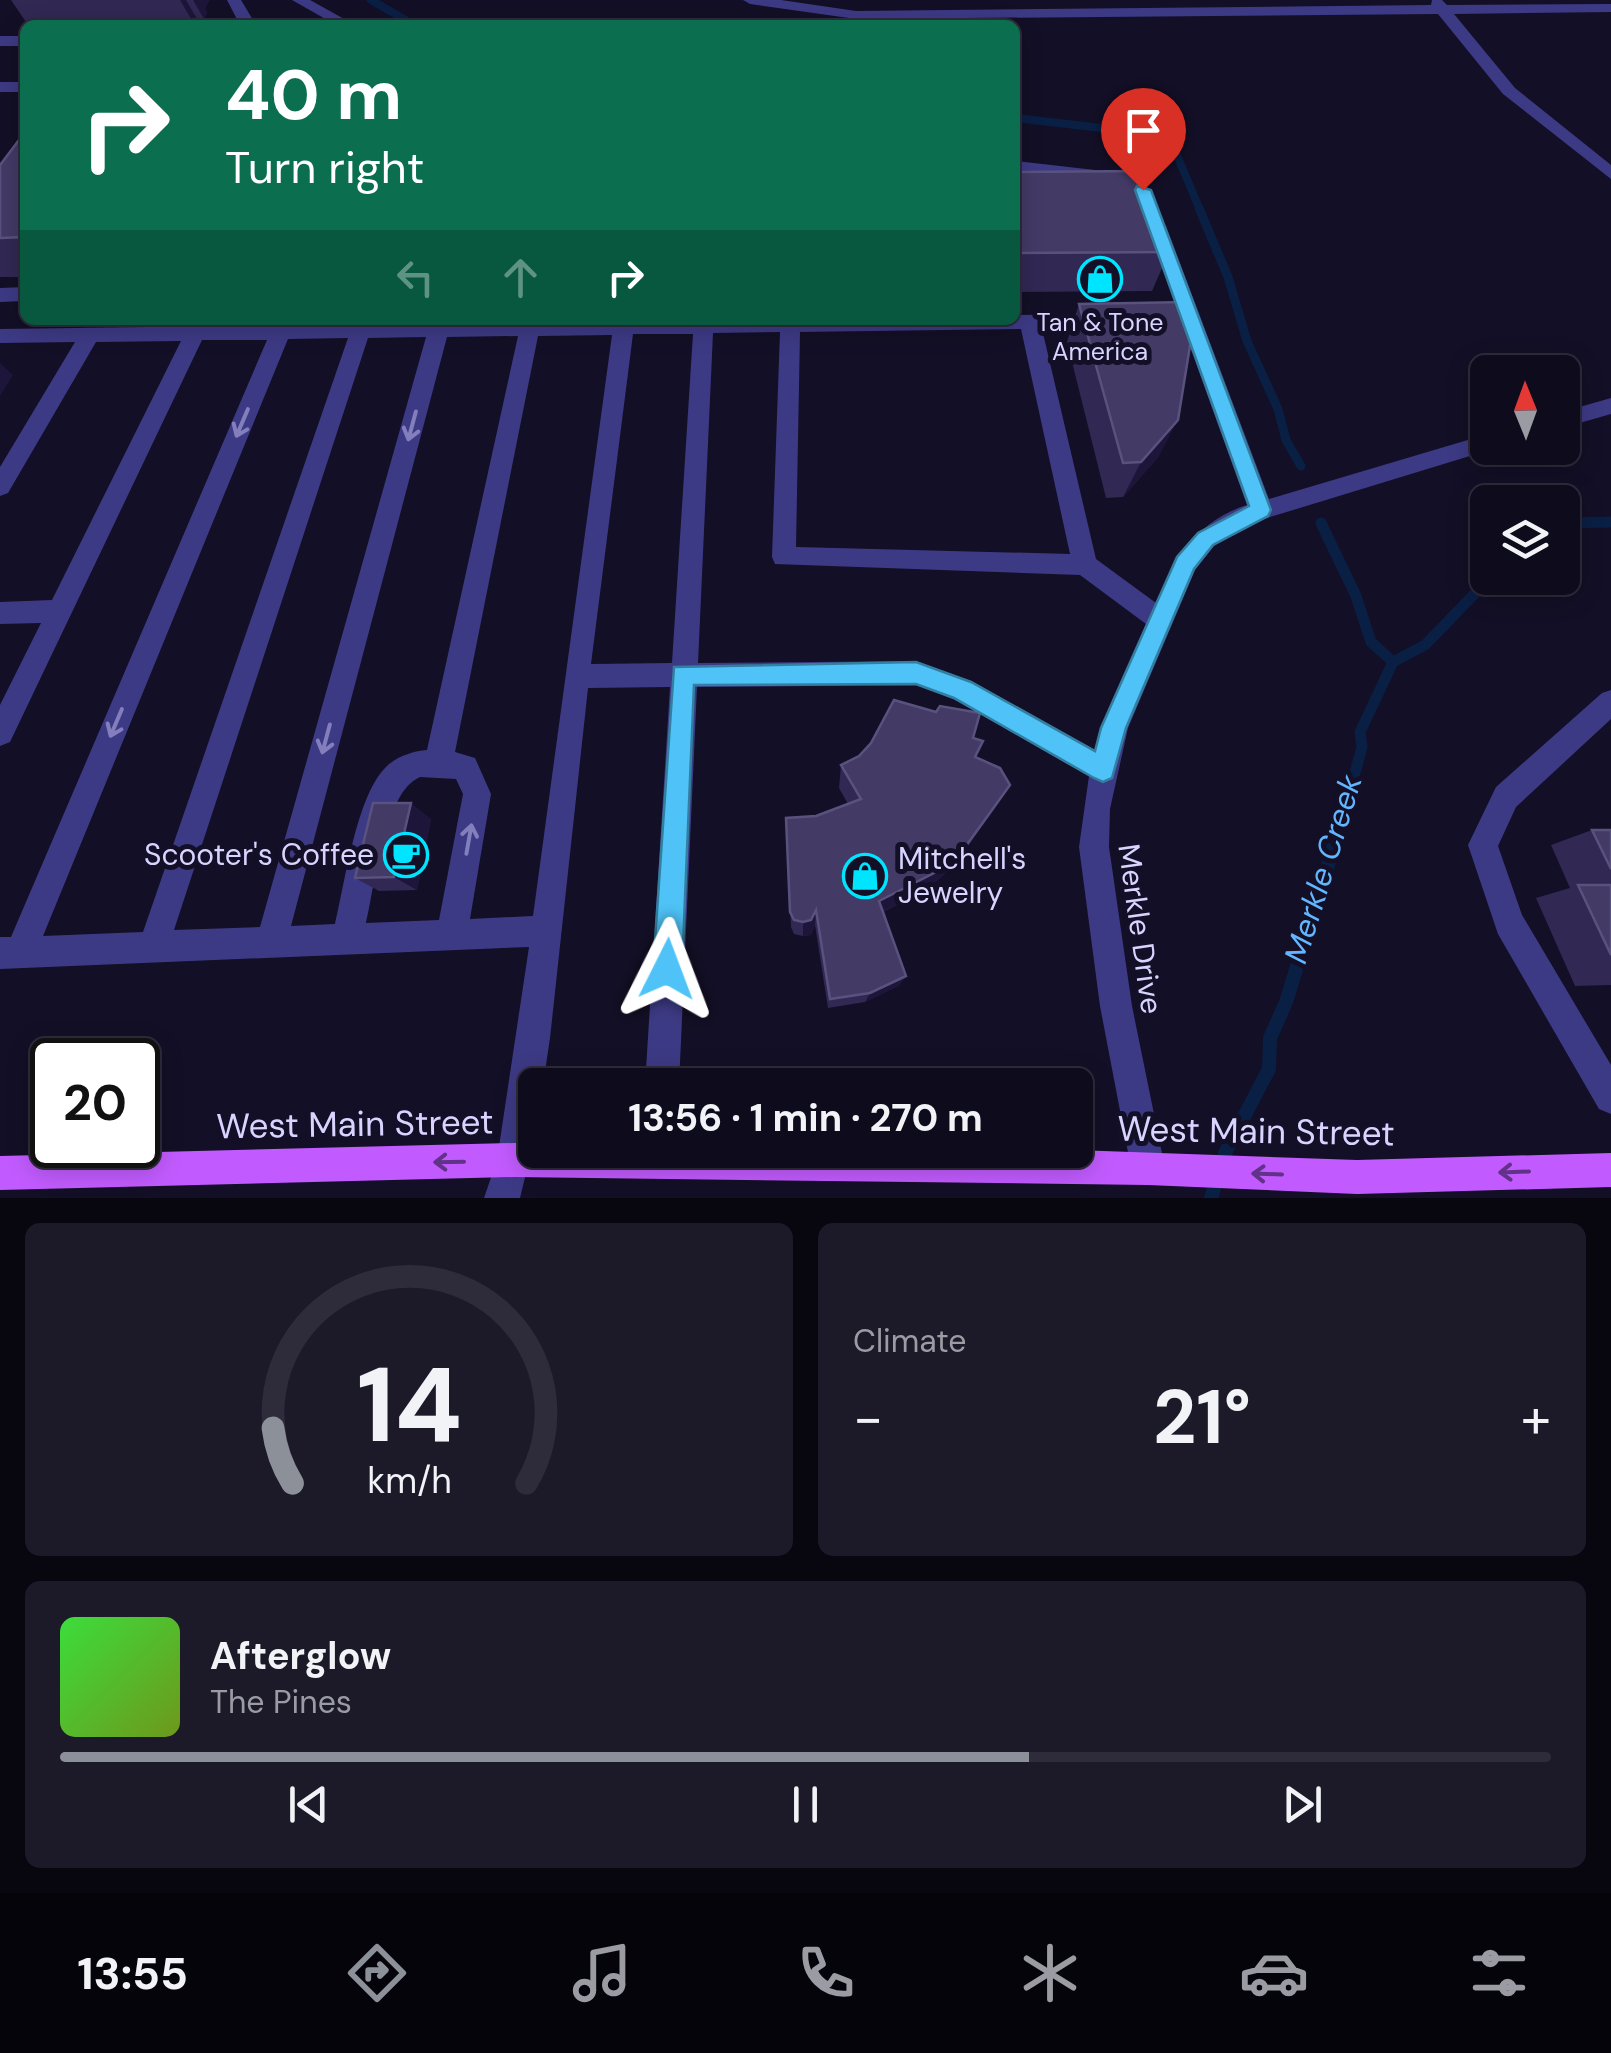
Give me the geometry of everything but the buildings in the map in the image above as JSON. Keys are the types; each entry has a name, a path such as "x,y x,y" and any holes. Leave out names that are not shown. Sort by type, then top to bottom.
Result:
{"main road":[{"name":"West Main Street","path":"0,1173 518,1160"},
{"name":"West Main Street","path":"1090,1168 1357,1177 1611,1170"}],"street":[{"path":"299,0 337,20"},
{"path":"750,0 856,14 1127,6 1611,8"},
{"path":"1439,5 1508,90 1611,174"},
{"path":"1020,167 1111,176"},
{"path":"1150,208 1261,510"},
{"path":"1020,322 1190,320"},
{"path":"1030,322 1085,565"},
{"path":"0,336 886,325"},
{"path":"790,327 784,557 1085,565 1160,620"},
{"path":"663,1068 703,328"},
{"path":"502,1198 514,1160 534,1038 576,676 623,330"},
{"path":"439,761 528,331"},
{"path":"153,948 360,332"},
{"path":"271,943 438,332"},
{"path":"280,333 10,953 544,931"},
{"path":"0,733 195,334"},
{"path":"0,487 90,335"},
{"path":"1580,415 1611,406"},
{"name":"Merkle Drive","path":"1162,1170 1116,1006 1094,847 1103,770 1114,728 1160,620 1185,564 1206,539 1261,510 1470,447"},
{"path":"0,613 60,611"},
{"path":"576,676 916,673 962,690 1103,770"},
{"path":"1611,702 1506,796 1483,845 1509,922 1585,1058 1611,1096"},
{"path":"347,940 382,790 407,767 439,761 465,767 477,794 452,935"}],"waterway":[{"path":"371,0 405,20"},
{"path":"1020,119 1128,131 1174,148 1200,210"},
{"path":"1199,208 1228,277 1247,341 1278,409 1286,440 1301,466"},
{"name":"Merkle Creek","path":"1580,523 1611,522"},
{"path":"1321,523 1356,596 1371,642 1393,662"},
{"name":"Merkle Creek","path":"1393,662 1425,645 1474,595"},
{"name":"Merkle Creek","path":"1349,795 1362,747 1360,732 1393,662"},
{"name":"Merkle Creek","path":"1211,1198 1226,1151 1269,1069 1270,1038 1286,1002 1350,793"}],"place":[{"name":"Tan & Tone America","path":"1100,279"},
{"name":"Scooter's Coffee","path":"406,855"},
{"name":"Mitchell's Jewelry","path":"865,876"}],"route":[{"path":"667,969 682,675 916,673 962,690 1103,770 1114,728 1185,564 1206,539 1224,526 1261,510 1143,190"}]}
